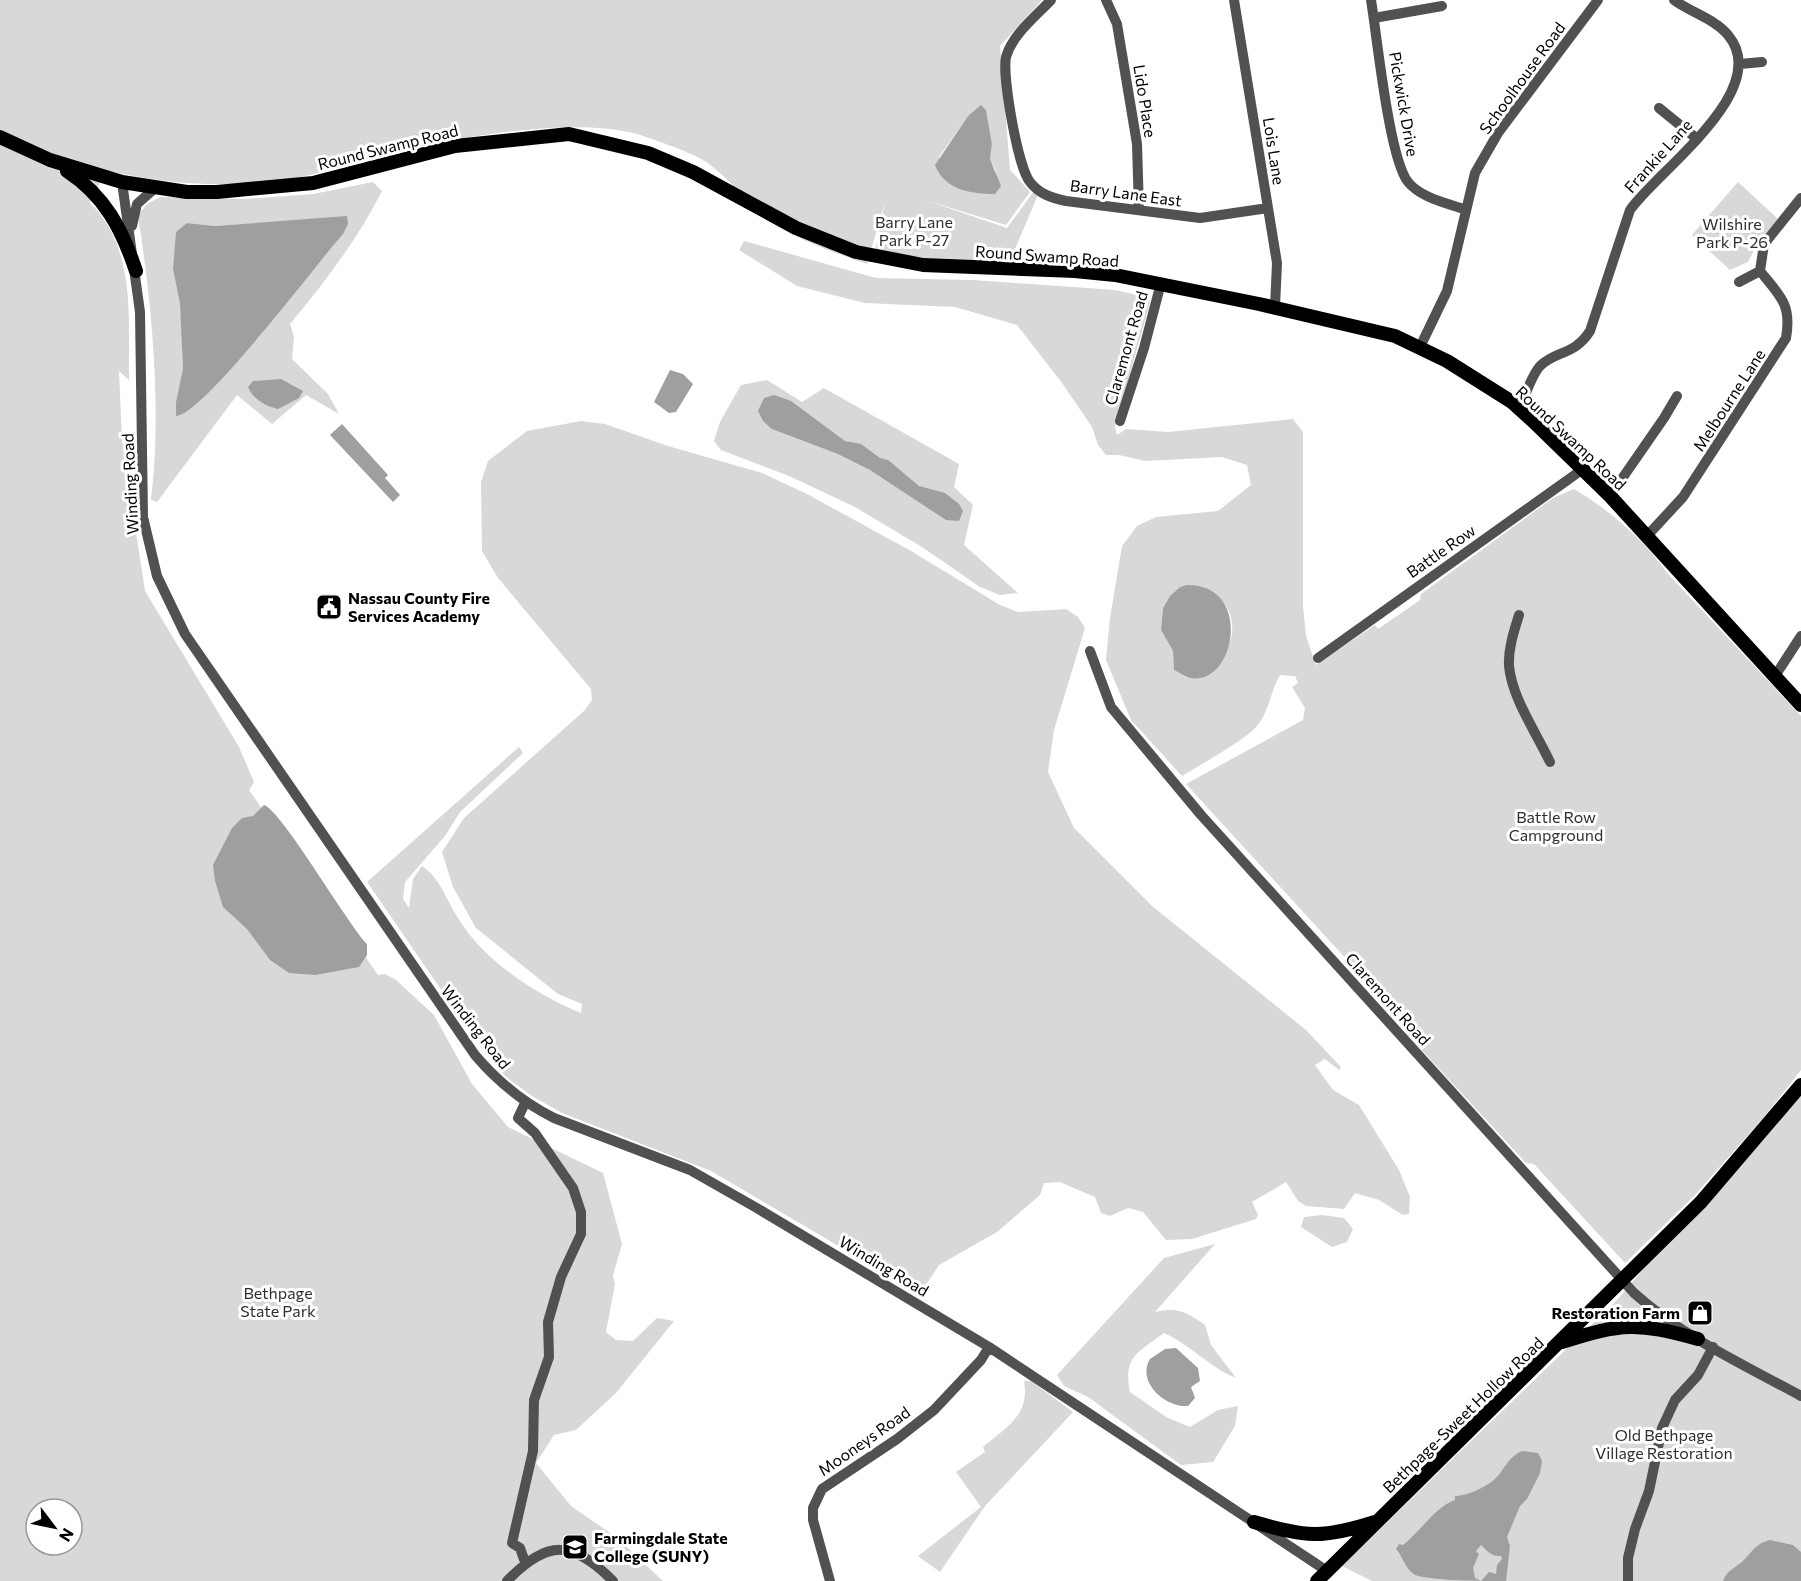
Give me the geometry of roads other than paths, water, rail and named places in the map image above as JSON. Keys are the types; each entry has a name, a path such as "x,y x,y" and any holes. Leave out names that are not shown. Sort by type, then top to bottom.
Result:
{"main road":[{"name":"Round Swamp Road","path":"0,137 50,160 122,182 154,189 217,192 292,186 455,146 569,134 648,153 693,172 796,228 856,252 923,265 1075,271 1161,283 1395,336 1420,347 1475,378 1520,409 1610,496 1801,705"},
{"path":"50,160 76,177 105,206 120,228 136,271"},
{"name":"Bethpage-Sweet Hollow Road","path":"1322,1576 1701,1202 1801,1085"},
{"path":"1560,1343 1607,1328 1631,1325 1666,1330 1698,1339"},
{"path":"1254,1522 1310,1535 1339,1533 1379,1520"}],"street":[{"name":"Barry Lane East","path":"1051,0 1010,47 1005,69 1020,164 1029,182 1049,197 1058,199 1200,218 1268,208"},
{"name":"Lido Place","path":"1106,0 1117,24 1137,144 1139,210"},
{"name":"Lois Lane","path":"1234,0 1277,262 1275,308"},
{"name":"Pickwick Drive","path":"1371,0 1395,147 1402,172 1413,187 1424,194 1466,210"},
{"name":"Schoolhouse Road","path":"1420,347 1446,291 1475,173 1498,133 1598,0"},
{"path":"1674,0 1728,35 1740,64 1762,62"},
{"path":"1374,18 1442,6"},
{"name":"Frankie Lane","path":"1520,409 1541,365 1569,352 1584,340 1594,319 1630,210 1641,195 1674,165 1729,97 1736,85 1740,64"},
{"path":"1659,108 1696,138"},
{"name":"Winding Road","path":"122,182 140,312 143,517 152,562 162,590 185,634 458,1032 491,1074 525,1103 554,1118 690,1170 989,1347 1254,1522 1322,1576"},
{"path":"131,235 137,204 154,189"},
{"path":"1739,282 1760,271 1764,244 1801,198"},
{"name":"Melbourne Lane","path":"1647,536 1683,497 1786,338 1789,321 1784,301 1760,271"},
{"name":"Claremont Road","path":"1120,421 1144,348 1161,283"},
{"path":"1610,496 1677,396"},
{"name":"Battle Row","path":"1318,658 1583,469"},
{"path":"1519,615 1511,641 1509,664 1512,683 1550,762"},
{"path":"1775,676 1801,636"},
{"name":"Claremont Road","path":"1090,651 1111,707 1201,815 1573,1227 1651,1309 1698,1339"},
{"path":"525,1103 518,1118 535,1133 573,1188 581,1212 581,1234 561,1277 553,1304 548,1322 549,1357 534,1400 533,1451 513,1543 520,1548 525,1562"},
{"path":"1698,1339 1801,1396"},
{"name":"Mooneys Road","path":"830,1581 813,1520 813,1508 822,1489 897,1439 934,1410 989,1347"},
{"path":"1628,1581 1628,1558 1635,1529 1649,1491 1662,1428 1675,1400 1698,1375 1713,1347"},
{"path":"507,1581 525,1562 537,1554 564,1550 591,1561 613,1581"}],"place":[{"name":"Nassau County Fire Services Academy","path":"329,607"},
{"name":"Restoration Farm","path":"1700,1313"},
{"name":"Farmingdale State College (SUNY)","path":"575,1547"}],"park label":[{"name":"Barry Lane Park P-27","path":"914,231"},
{"name":"Wilshire Park P-26","path":"1732,233"},
{"name":"Battle Row Campground","path":"1556,826"},
{"name":"Bethpage State Park","path":"278,1302"},
{"name":"Old Bethpage Village Restoration","path":"1664,1444"}]}
